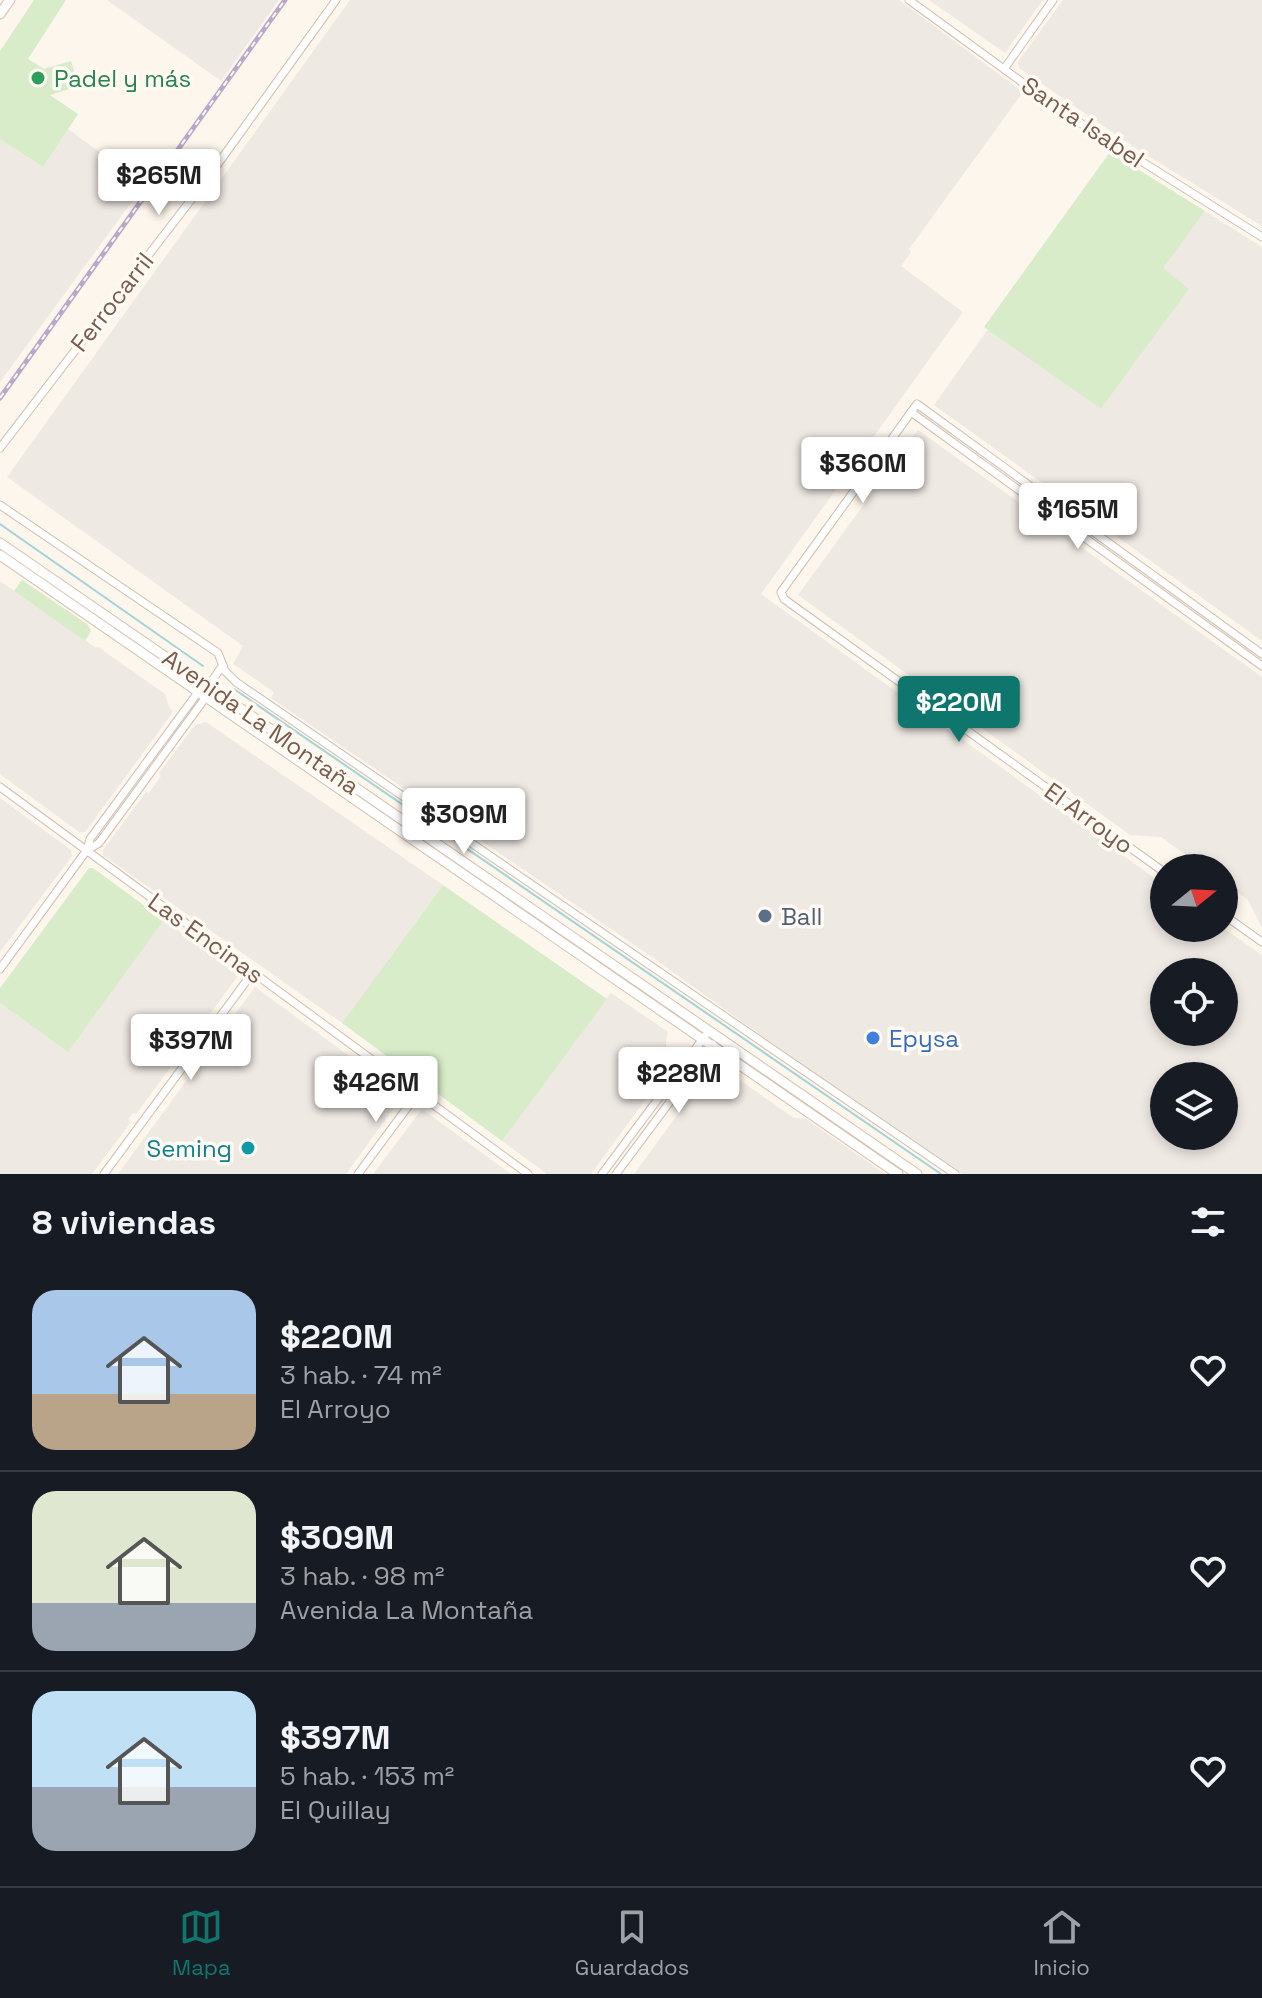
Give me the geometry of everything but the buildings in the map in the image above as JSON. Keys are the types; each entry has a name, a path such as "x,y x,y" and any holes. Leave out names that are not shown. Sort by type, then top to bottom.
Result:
{"main road":[{"path":"0,14 10,0"},
{"name":"Avenida La Montaña","path":"0,543 762,1074 898,1174"},
{"name":"Avenida La Montaña","path":"0,555 710,1038"},
{"name":"Avenida La Montaña","path":"762,1074 917,1174"}],"street":[{"name":"Ferrocarril","path":"0,448 207,179 336,0"},
{"name":"Santa Isabel","path":"909,0 1063,112 1262,237"},
{"path":"1004,69 1053,0"},
{"path":"1262,654 917,404 911,412 1262,666"},
{"name":"El Arroyo","path":"911,412 781,595 1150,862"},
{"path":"0,505 218,653 228,676 236,682 955,1174"},
{"path":"1229,642 1235,634"},
{"path":"0,969 87,850 90,839 223,665"},
{"name":"Las Encinas","path":"0,787 528,1174"},
{"path":"1238,925 1262,942"},
{"path":"104,1174 253,972"},
{"path":"602,1174 710,1038"},
{"path":"616,1174 710,1038"},
{"path":"358,1174 418,1093"}],"shaded area":[{"path":"107,0 279,0 221,81"},
{"path":"350,0 899,0 1023,92 909,249 911,252 901,266 963,312 761,594 1150,875 1150,942 1238,942 1238,938 1262,955 1262,1174 962,1174 869,1113 652,957 271,698 274,692 233,664 243,646 7,477"},
{"path":"929,0 1043,0 1005,53"},
{"path":"1063,0 1262,0 1262,226 1137,149 1019,68 1018,62"},
{"path":"68,129 144,185 0,382 0,139 43,167"},
{"path":"1205,211 1262,247 1262,641 934,405 988,329 1101,409 1189,289 1162,268"},
{"path":"918,430 1262,677 1262,928 1248,900 1238,893 1238,854 1185,854 1161,837 1130,835 798,595"},
{"path":"0,581 165,694 173,712 85,832 79,832 0,774"},
{"path":"206,722 443,885 342,1023 103,855 103,850 146,792 149,793 161,776 159,773 195,725"},
{"path":"0,798 71,850 72,856 0,952"},
{"path":"164,920 236,973 237,977 136,1114 133,1113 128,1119 131,1122 92,1174 0,1174 0,1003 68,1052"},
{"path":"255,987 401,1094 346,1174 118,1174"},
{"path":"611,993 668,1032 666,1049 673,1062 591,1174 547,1174 502,1141"},
{"path":"728,1072 794,1118 806,1119 885,1174 634,1174 700,1084 720,1080"},
{"path":"422,1109 511,1174 373,1174"}],"green space":[{"name":"Padel y más","path":"34,0 66,0 28,59 44,69 71,61 79,86 50,95 78,114 43,167 0,139 0,51"},
{"path":"1110,152 1205,211 1163,268 1189,289 1101,409 984,327"},
{"path":"22,580 87,624 91,631 85,641 14,591"},
{"path":"89,868 164,920 68,1052 0,1003 0,988"},
{"path":"443,885 607,999 502,1141 342,1023"}],"waterway":[{"path":"0,524 203,666"},
{"path":"234,689 941,1174"}],"railway":[{"path":"0,398 285,0"}],"place":[{"name":"Padel y más","path":"38,78"},
{"name":"Ball","path":"765,916"},
{"name":"Epysa","path":"873,1038"},
{"name":"Seming","path":"248,1148"}]}
